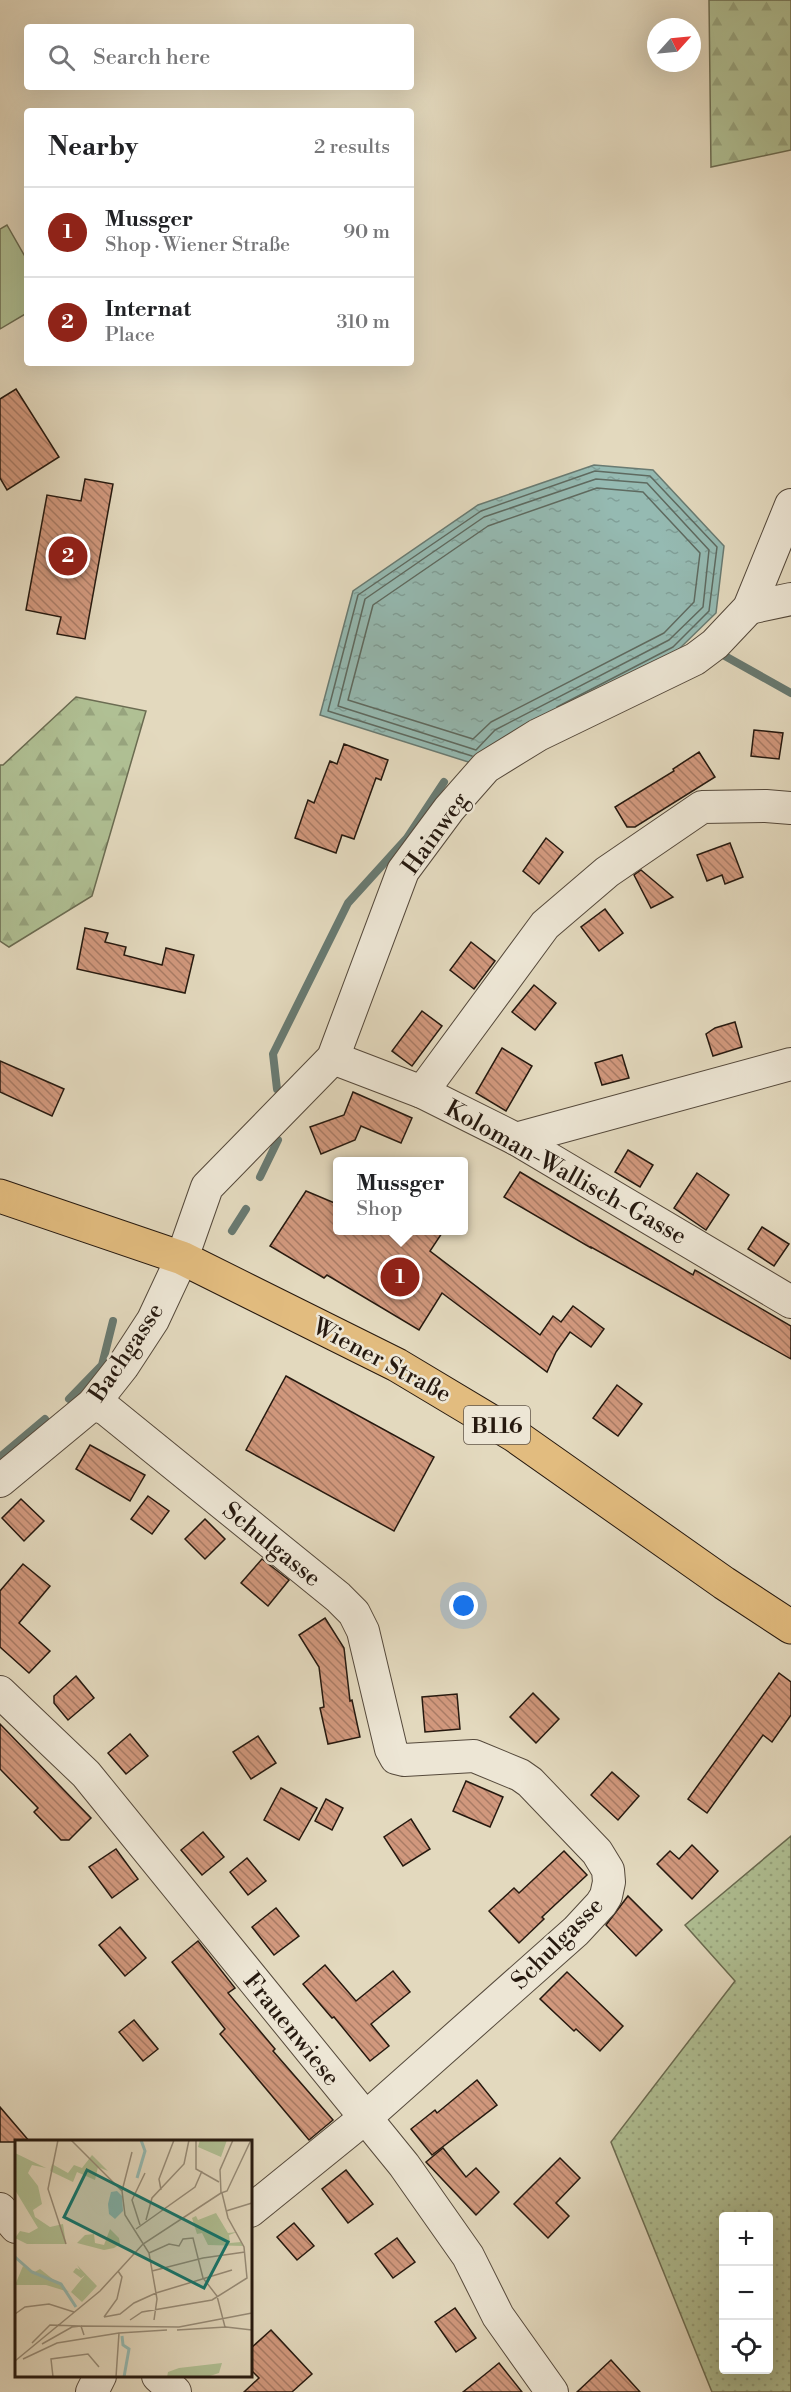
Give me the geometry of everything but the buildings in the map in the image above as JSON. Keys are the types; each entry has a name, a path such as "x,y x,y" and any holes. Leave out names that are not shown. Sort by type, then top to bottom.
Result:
{"main road":[{"name":"Wiener Straße","path":"0,1196 182,1258 397,1365 514,1435 724,1583 791,1627"}],"street":[{"name":"Hainweg","path":"182,1258 207,1187 333,1058 404,871 449,809 486,767 538,735 705,652 749,608 791,505"},
{"path":"749,608 791,599"},
{"path":"422,1092 545,925 607,872 702,807 791,808"},
{"name":"Koloman-Wallisch-Gasse","path":"333,1058 422,1092 516,1139 791,1302"},
{"path":"516,1139 791,1064"},
{"name":"Bachgasse","path":"0,1481 93,1404 123,1366 153,1320 182,1258"},
{"name":"Schulgasse","path":"93,1404 106,1409 338,1597 354,1613 363,1631 391,1749 396,1758 405,1760 474,1756 520,1775 530,1782 597,1852 608,1870 609,1882 606,1896 576,1930 471,2026 364,2118 252,2209"},
{"name":"Frauenwiese","path":"0,1692 86,1774 404,2165 468,2256 498,2316 552,2392"},
{"path":"0,2209 15,2226"},
{"path":"92,2392 100,2377"},
{"path":"159,2377 175,2392"}],"green space":[{"path":"709,0 791,0 791,150 711,167"},
{"path":"7,225 24,255 24,315 0,329 0,229"},
{"path":"76,697 146,711 92,896 9,947 0,941 0,765 3,765"},
{"path":"791,1836 791,2392 712,2392 611,2142 735,1981 685,1925"}],"water":[{"path":"594,465 653,470 724,546 716,613 677,651 481,766 320,715 353,591 478,505"}],"waterway":[{"path":"716,651 791,693"},
{"path":"277,1089 273,1054 348,903 407,838 444,782"},
{"path":"260,1177 278,1140"},
{"path":"232,1231 246,1209"},
{"path":"69,1399 102,1365 113,1321"},
{"path":"0,1457 45,1419"}],"place":[{"name":"Internat","path":"68,556"},
{"name":"Mussger","path":"400,1277"}]}
